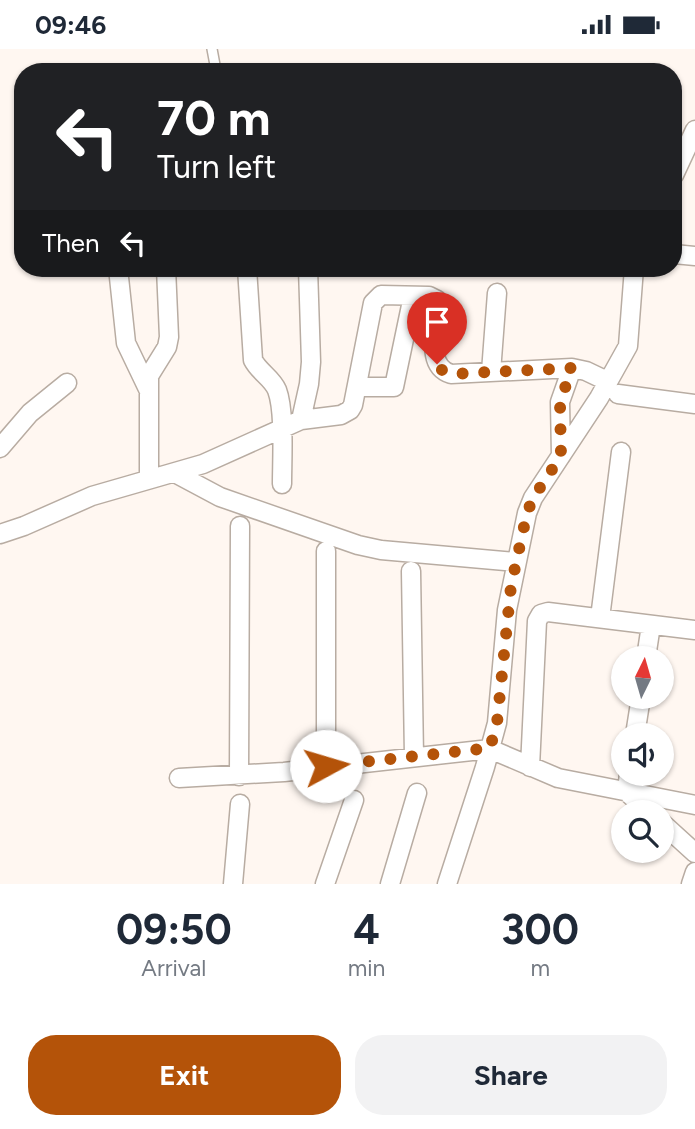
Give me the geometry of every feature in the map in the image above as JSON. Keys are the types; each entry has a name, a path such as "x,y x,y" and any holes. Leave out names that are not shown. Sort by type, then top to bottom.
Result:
{"street":[{"path":"682,157 695,129"},
{"path":"119,277 126,343 149,391"},
{"path":"149,479 149,376 169,343 166,277"},
{"path":"248,277 253,360 277,389 282,484"},
{"path":"301,420 311,362 308,277"},
{"path":"447,884 497,723 507,610 527,513 533,498 599,398 613,387 629,342 633,277"},
{"path":"491,372 497,293"},
{"path":"0,534 92,496 174,473 301,420 346,413 353,405 376,299 381,295 429,296 437,300 435,358 440,369 451,374 572,368 586,371 613,387 695,404"},
{"path":"357,387 394,387 412,296"},
{"path":"561,456 560,402 572,368"},
{"path":"0,448 30,413 67,383"},
{"path":"600,618 621,452"},
{"path":"174,473 220,498 358,545 381,550 516,562"},
{"path":"239,776 240,526"},
{"path":"326,551 326,766"},
{"path":"411,571 414,757"},
{"path":"530,767 538,616 548,612 695,630"},
{"path":"648,646 651,625"},
{"path":"179,778 239,776 490,748 558,778 695,805"},
{"path":"627,792 628,786"},
{"path":"627,792 636,800"},
{"path":"390,884 417,793"},
{"path":"325,884 354,800"},
{"path":"233,884 240,804"},
{"path":"674,834 695,853"},
{"path":"691,884 695,873"}],"route":[{"path":"326,766 490,748 497,723 511,586 527,513 533,498 561,456 560,402 572,368 451,374 440,369 437,364"}]}
